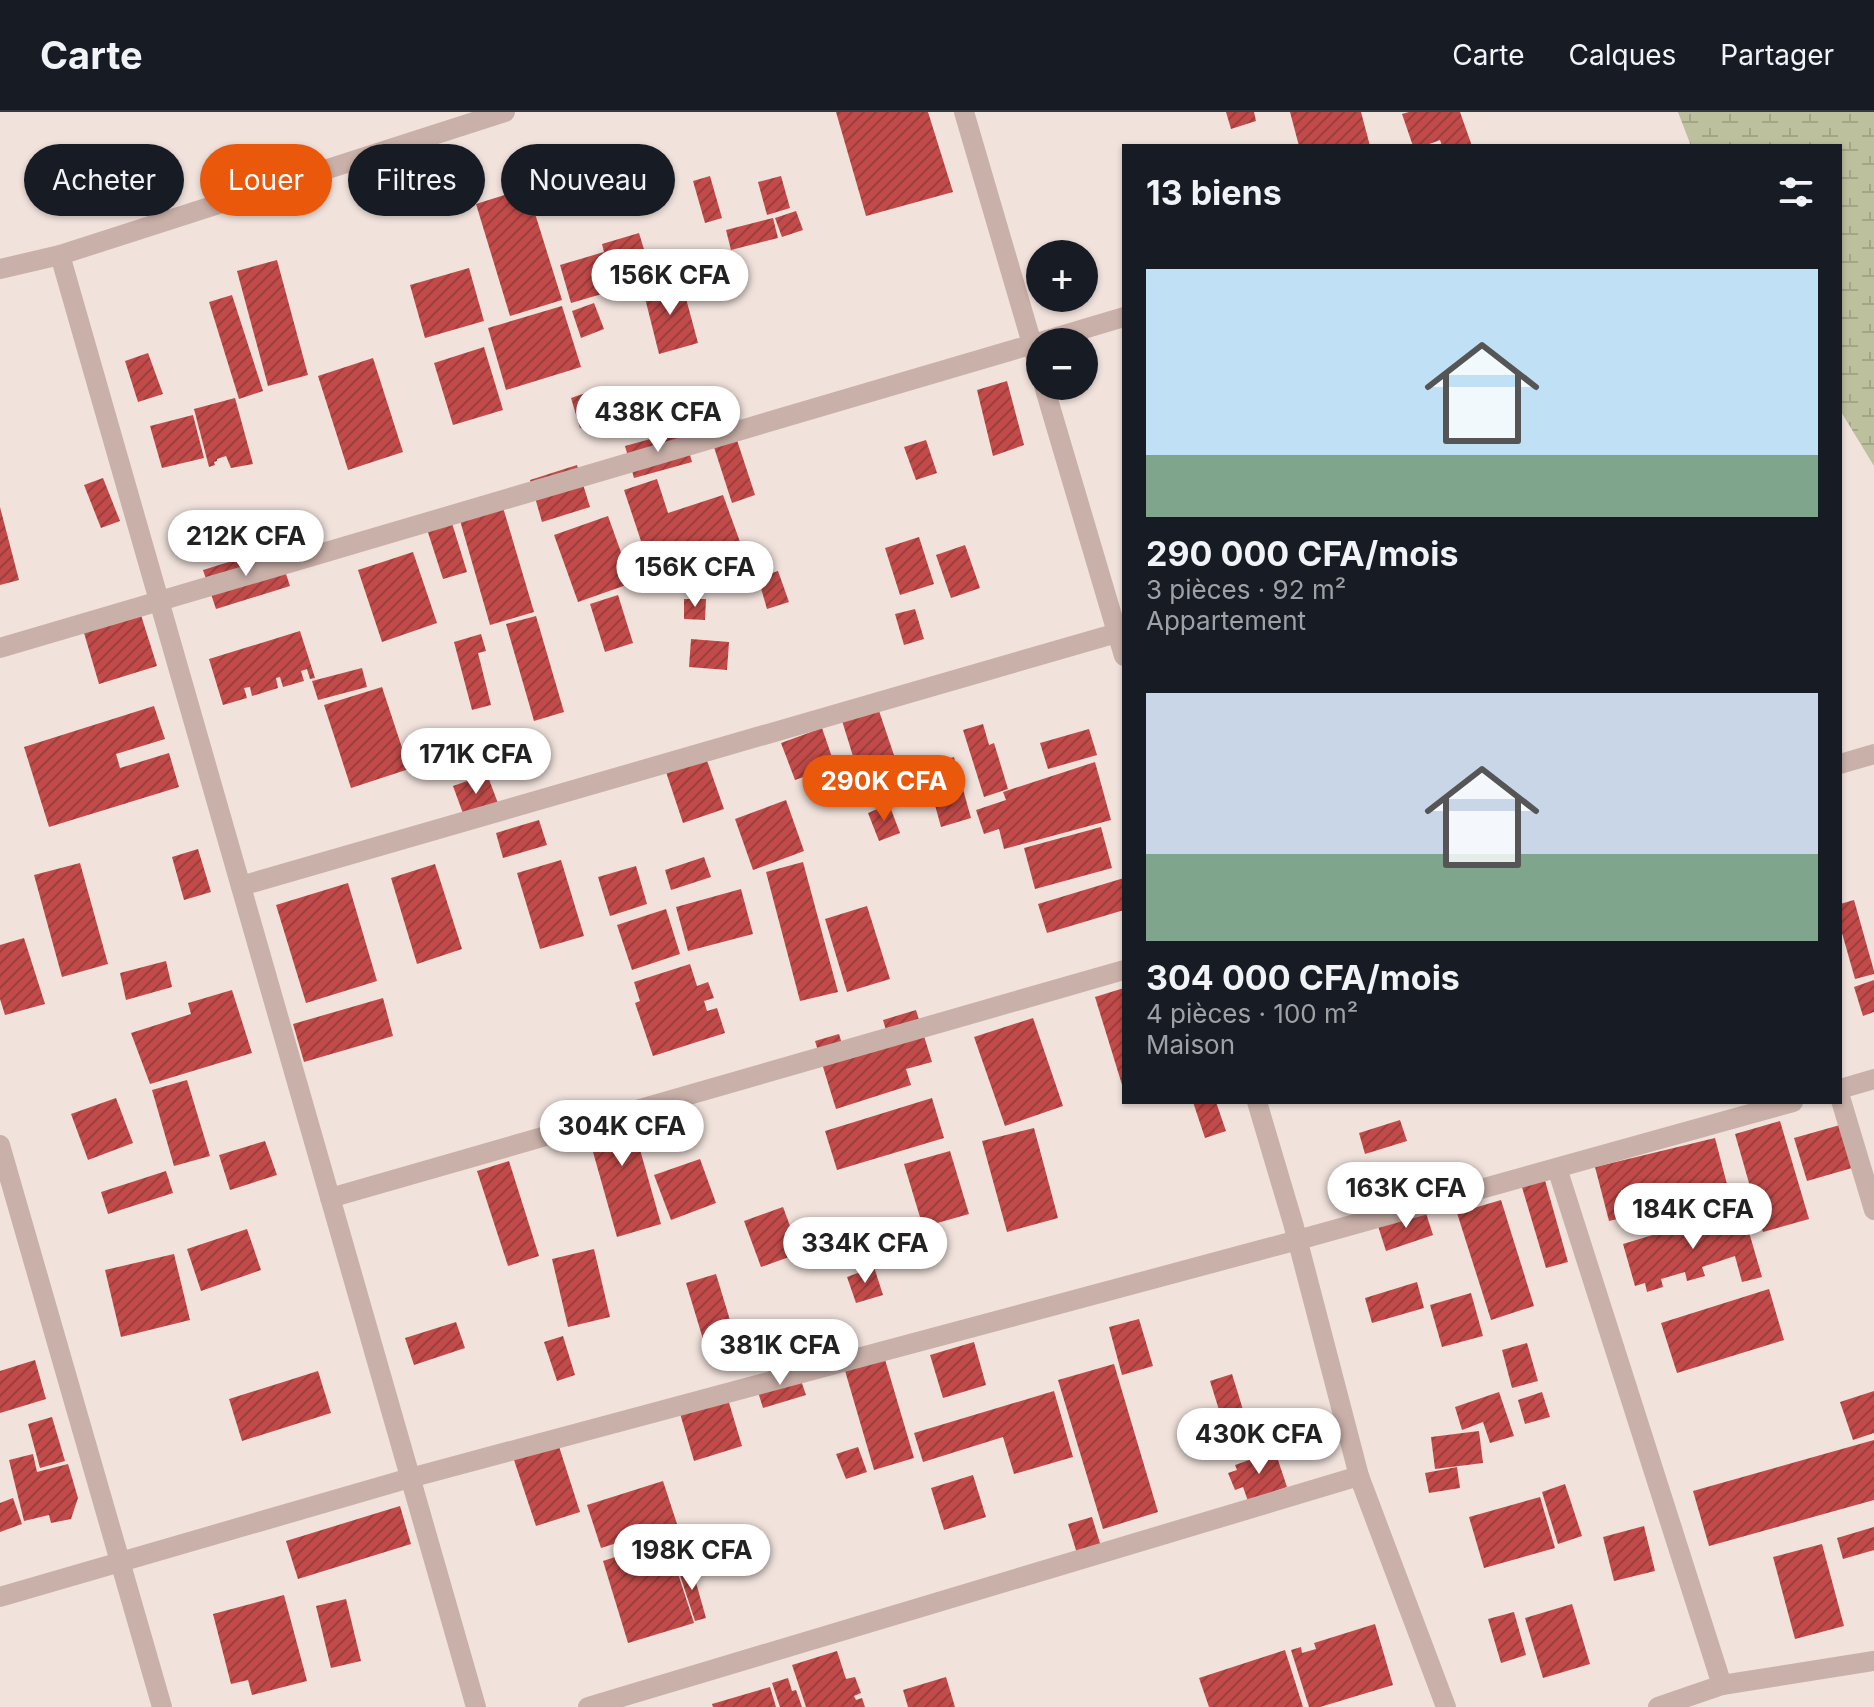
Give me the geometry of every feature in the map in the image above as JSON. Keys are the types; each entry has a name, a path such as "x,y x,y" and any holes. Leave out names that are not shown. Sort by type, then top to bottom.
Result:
{"street":[{"path":"0,269 60,255 505,112"},
{"path":"964,112 1032,328"},
{"path":"60,255 476,1707"},
{"path":"1087,328 1122,318"},
{"path":"0,648 1026,346"},
{"path":"241,886 1121,632 1048,400"},
{"path":"1842,763 1874,754"},
{"path":"330,1198 1122,971"},
{"path":"1842,1088 1874,1079"},
{"path":"1258,1104 1298,1240 1359,1476 1446,1707"},
{"path":"0,1597 410,1478 1298,1240 1786,1104"},
{"path":"1842,1104 1874,1210"},
{"path":"0,1145 162,1707"},
{"path":"1557,1168 1722,1685"},
{"path":"588,1707 1359,1476"},
{"path":"1658,1707 1722,1685 1874,1661"}],"green space":[{"path":"1678,112 1874,112 1874,466 1842,413 1842,144 1690,144"}],"building":[{"path":"836,112 928,112 953,192 866,216"},
{"path":"1226,112 1254,112 1256,121 1231,129"},
{"path":"1290,112 1361,112 1369,144 1298,144"},
{"path":"1460,112 1471,144 1441,144 1440,140 1429,144 1412,144 1402,114"},
{"path":"710,176 722,218 705,223 693,181"},
{"path":"781,176 790,208 767,215 758,182"},
{"path":"501,196 501,216 536,216 562,300 510,316 480,216 485,216 485,201"},
{"path":"796,211 803,230 782,237 775,218"},
{"path":"773,218 778,238 731,250 726,230"},
{"path":"639,233 653,279 571,303 560,265 604,252 602,244"},
{"path":"277,260 308,375 268,386 237,271"},
{"path":"469,268 484,321 425,338 410,285"},
{"path":"681,280 698,343 659,354 643,290"},
{"path":"232,295 263,391 239,399 209,302"},
{"path":"594,303 604,329 581,338 572,311"},
{"path":"562,306 581,367 506,390 488,328"},
{"path":"484,347 503,410 453,425 434,363"},
{"path":"148,353 163,394 138,402 125,361"},
{"path":"373,358 403,452 348,470 318,376"},
{"path":"1007,381 1024,445 993,456 977,390"},
{"path":"597,389 606,419 580,428 571,398"},
{"path":"235,398 253,464 231,468 226,456 209,467 194,409"},
{"path":"193,415 204,458 162,468 150,426"},
{"path":"683,430 692,462 634,478 625,446"},
{"path":"735,434 755,495 732,503 712,441"},
{"path":"926,440 937,473 916,480 904,447"},
{"path":"577,465 590,507 542,522 530,480"},
{"path":"103,478 120,521 101,528 84,485"},
{"path":"657,479 668,513 723,495 743,550 654,580 624,490"},
{"path":"502,504 534,612 490,625 459,517"},
{"path":"0,507 19,580 0,585"},
{"path":"448,510 467,572 443,579 423,517"},
{"path":"608,516 632,583 578,602 554,535"},
{"path":"919,537 934,584 900,595 885,548"},
{"path":"965,545 980,588 951,598 936,555"},
{"path":"277,547 290,586 216,609 203,570"},
{"path":"413,552 437,623 382,642 358,570"},
{"path":"778,571 789,602 767,609 758,578"},
{"path":"618,595 633,643 605,652 590,604"},
{"path":"684,599 706,599 705,620 684,619"},
{"path":"915,609 924,639 904,645 895,614"},
{"path":"141,615 157,666 99,684 84,633"},
{"path":"536,616 564,712 534,721 506,624"},
{"path":"300,631 315,678 310,679 307,669 301,671 304,681 283,687 280,677 276,678 278,688 252,696 250,687 244,688 247,698 223,705 209,659"},
{"path":"481,634 486,651 478,653 491,705 472,710 454,642"},
{"path":"691,639 729,642 727,670 689,667"},
{"path":"362,668 367,687 318,700 312,681"},
{"path":"382,687 409,769 351,788 324,705"},
{"path":"874,696 900,773 862,785 838,708"},
{"path":"154,706 165,739 116,754 120,768 169,753 179,787 49,827 24,747"},
{"path":"983,724 989,745 994,743 1008,789 984,797 963,730"},
{"path":"822,728 835,766 795,780 781,743"},
{"path":"1089,729 1097,755 1048,769 1040,743"},
{"path":"704,752 724,809 683,823 664,766"},
{"path":"954,757 971,818 941,827 924,765"},
{"path":"1095,762 1111,820 1004,849 999,829 984,834 976,810 1006,800 1003,792"},
{"path":"487,774 499,806 465,819 453,786"},
{"path":"786,800 804,851 753,870 735,819"},
{"path":"889,804 900,833 879,841 868,813"},
{"path":"539,820 547,845 503,858 496,833"},
{"path":"1101,827 1112,868 1035,889 1024,848"},
{"path":"198,849 211,892 184,900 172,857"},
{"path":"704,857 711,877 671,890 665,870"},
{"path":"561,860 584,936 540,949 517,873"},
{"path":"803,862 838,992 800,1001 766,872"},
{"path":"80,863 108,964 62,977 34,875"},
{"path":"435,864 462,949 417,964 391,878"},
{"path":"636,866 647,904 610,916 598,877"},
{"path":"1122,879 1122,911 1047,933 1038,904"},
{"path":"348,883 377,981 306,1003 276,905"},
{"path":"741,889 753,934 688,951 676,907"},
{"path":"1854,900 1874,974 1855,979 1842,933 1842,903"},
{"path":"867,906 890,979 847,992 825,919"},
{"path":"666,909 680,954 632,970 617,925"},
{"path":"24,938 45,1004 5,1015 0,999 0,945"},
{"path":"166,961 172,987 126,1000 120,973"},
{"path":"690,964 697,986 708,982 714,998 704,1001 707,1011 717,1008 725,1033 653,1056 635,1003 640,1001 634,982"},
{"path":"1874,980 1874,1012 1863,1016 1854,987"},
{"path":"1122,989 1122,1085 1095,997"},
{"path":"232,990 252,1053 150,1084 131,1033 191,1014 188,1003"},
{"path":"383,998 393,1036 304,1062 293,1024"},
{"path":"916,1010 932,1062 906,1069 911,1085 836,1109 815,1041 839,1034 842,1044 886,1030 883,1020"},
{"path":"1033,1018 1063,1106 1005,1126 974,1037"},
{"path":"187,1080 210,1156 174,1166 152,1090"},
{"path":"116,1098 133,1143 88,1160 71,1114"},
{"path":"932,1098 944,1138 837,1170 825,1131"},
{"path":"626,1100 661,1224 617,1237 582,1113"},
{"path":"1194,1104 1217,1104 1226,1131 1205,1138"},
{"path":"1400,1120 1407,1141 1365,1154 1359,1133"},
{"path":"1780,1121 1809,1219 1763,1232 1735,1134"},
{"path":"1840,1125 1852,1168 1807,1181 1794,1138"},
{"path":"1034,1128 1058,1218 1007,1232 982,1141"},
{"path":"1715,1138 1729,1192 1609,1221 1595,1167"},
{"path":"265,1141 277,1175 230,1190 219,1155"},
{"path":"950,1151 969,1214 923,1227 904,1164"},
{"path":"700,1159 716,1203 671,1220 654,1175"},
{"path":"509,1161 539,1256 508,1266 477,1171"},
{"path":"166,1171 173,1193 108,1214 101,1192"},
{"path":"1544,1177 1568,1262 1546,1268 1521,1184"},
{"path":"1501,1200 1534,1306 1491,1320 1457,1213"},
{"path":"783,1207 800,1253 761,1267 744,1221"},
{"path":"1742,1208 1762,1277 1742,1282 1735,1256 1702,1267 1705,1276 1687,1281 1685,1272 1661,1279 1663,1287 1647,1292 1645,1283 1635,1286 1623,1244"},
{"path":"1425,1210 1433,1235 1386,1251 1378,1226"},
{"path":"247,1229 261,1270 201,1291 187,1249"},
{"path":"594,1249 610,1317 568,1327 552,1259"},
{"path":"174,1254 190,1320 121,1337 105,1270"},
{"path":"874,1267 883,1295 856,1303 847,1277"},
{"path":"716,1274 736,1340 706,1349 686,1283"},
{"path":"1417,1282 1424,1308 1372,1323 1365,1298"},
{"path":"1769,1289 1784,1340 1677,1373 1661,1323"},
{"path":"1471,1293 1483,1336 1442,1347 1430,1305"},
{"path":"1139,1319 1153,1366 1122,1375 1109,1327"},
{"path":"456,1322 465,1348 414,1365 405,1338"},
{"path":"563,1336 575,1375 557,1381 544,1342"},
{"path":"974,1342 986,1385 943,1398 930,1355"},
{"path":"1527,1343 1538,1381 1512,1388 1502,1350"},
{"path":"881,1346 914,1458 874,1470 841,1357"},
{"path":"35,1360 46,1399 0,1413 0,1371"},
{"path":"1114,1364 1158,1512 1103,1529 1058,1380"},
{"path":"796,1366 806,1395 763,1408 754,1379"},
{"path":"318,1371 331,1413 242,1441 229,1399"},
{"path":"1232,1374 1256,1452 1233,1458 1225,1432 1216,1435 1209,1413 1219,1410 1210,1381"},
{"path":"724,1386 742,1446 694,1461 676,1400"},
{"path":"1054,1391 1073,1457 1014,1474 1003,1437 923,1462 914,1433"},
{"path":"1874,1391 1874,1433 1853,1440 1840,1402"},
{"path":"1499,1392 1514,1436 1490,1443 1483,1422 1462,1430 1455,1407"},
{"path":"1542,1392 1550,1417 1525,1424 1518,1400"},
{"path":"52,1417 65,1461 40,1468 28,1424"},
{"path":"1479,1431 1483,1463 1435,1469 1431,1437"},
{"path":"555,1434 580,1512 536,1526 510,1448"},
{"path":"1874,1440 1874,1500 1709,1546 1693,1491"},
{"path":"858,1447 867,1472 846,1479 836,1454"},
{"path":"1275,1451 1287,1487 1248,1501 1243,1487 1235,1490 1228,1473 1237,1470 1235,1465"},
{"path":"33,1454 37,1472 68,1464 78,1498 71,1519 51,1523 49,1515 24,1521 9,1460"},
{"path":"1457,1467 1460,1488 1429,1493 1425,1473"},
{"path":"973,1475 986,1517 944,1530 931,1488"},
{"path":"663,1481 677,1524 601,1548 587,1505"},
{"path":"1565,1484 1582,1536 1558,1544 1542,1492"},
{"path":"1540,1497 1555,1548 1484,1568 1469,1517"},
{"path":"13,1498 22,1524 0,1532 0,1503"},
{"path":"400,1506 411,1544 298,1579 286,1541"},
{"path":"1092,1517 1103,1553 1079,1560 1068,1524"},
{"path":"1644,1526 1655,1571 1614,1581 1603,1537"},
{"path":"1874,1527 1874,1550 1843,1559 1837,1538"},
{"path":"667,1540 694,1623 628,1643 603,1561"},
{"path":"1822,1544 1844,1626 1795,1639 1773,1557"},
{"path":"691,1565 706,1618 695,1621 678,1569"},
{"path":"284,1595 307,1681 252,1695 248,1680 231,1684 213,1614"},
{"path":"346,1599 361,1661 331,1668 316,1606"},
{"path":"1572,1604 1590,1664 1543,1678 1525,1618"},
{"path":"1514,1612 1526,1655 1501,1663 1488,1619"},
{"path":"1375,1624 1393,1685 1320,1707 1309,1707 1291,1650 1301,1647 1302,1653 1316,1649 1314,1643"},
{"path":"1285,1650 1303,1707 1209,1707 1199,1678"},
{"path":"837,1651 846,1679 855,1677 861,1693 854,1696 856,1700 862,1698 865,1707 806,1707 792,1665"},
{"path":"946,1677 955,1707 908,1707 903,1690"},
{"path":"788,1678 802,1707 780,1707 772,1683"},
{"path":"770,1687 776,1707 713,1707 712,1704"}]}
